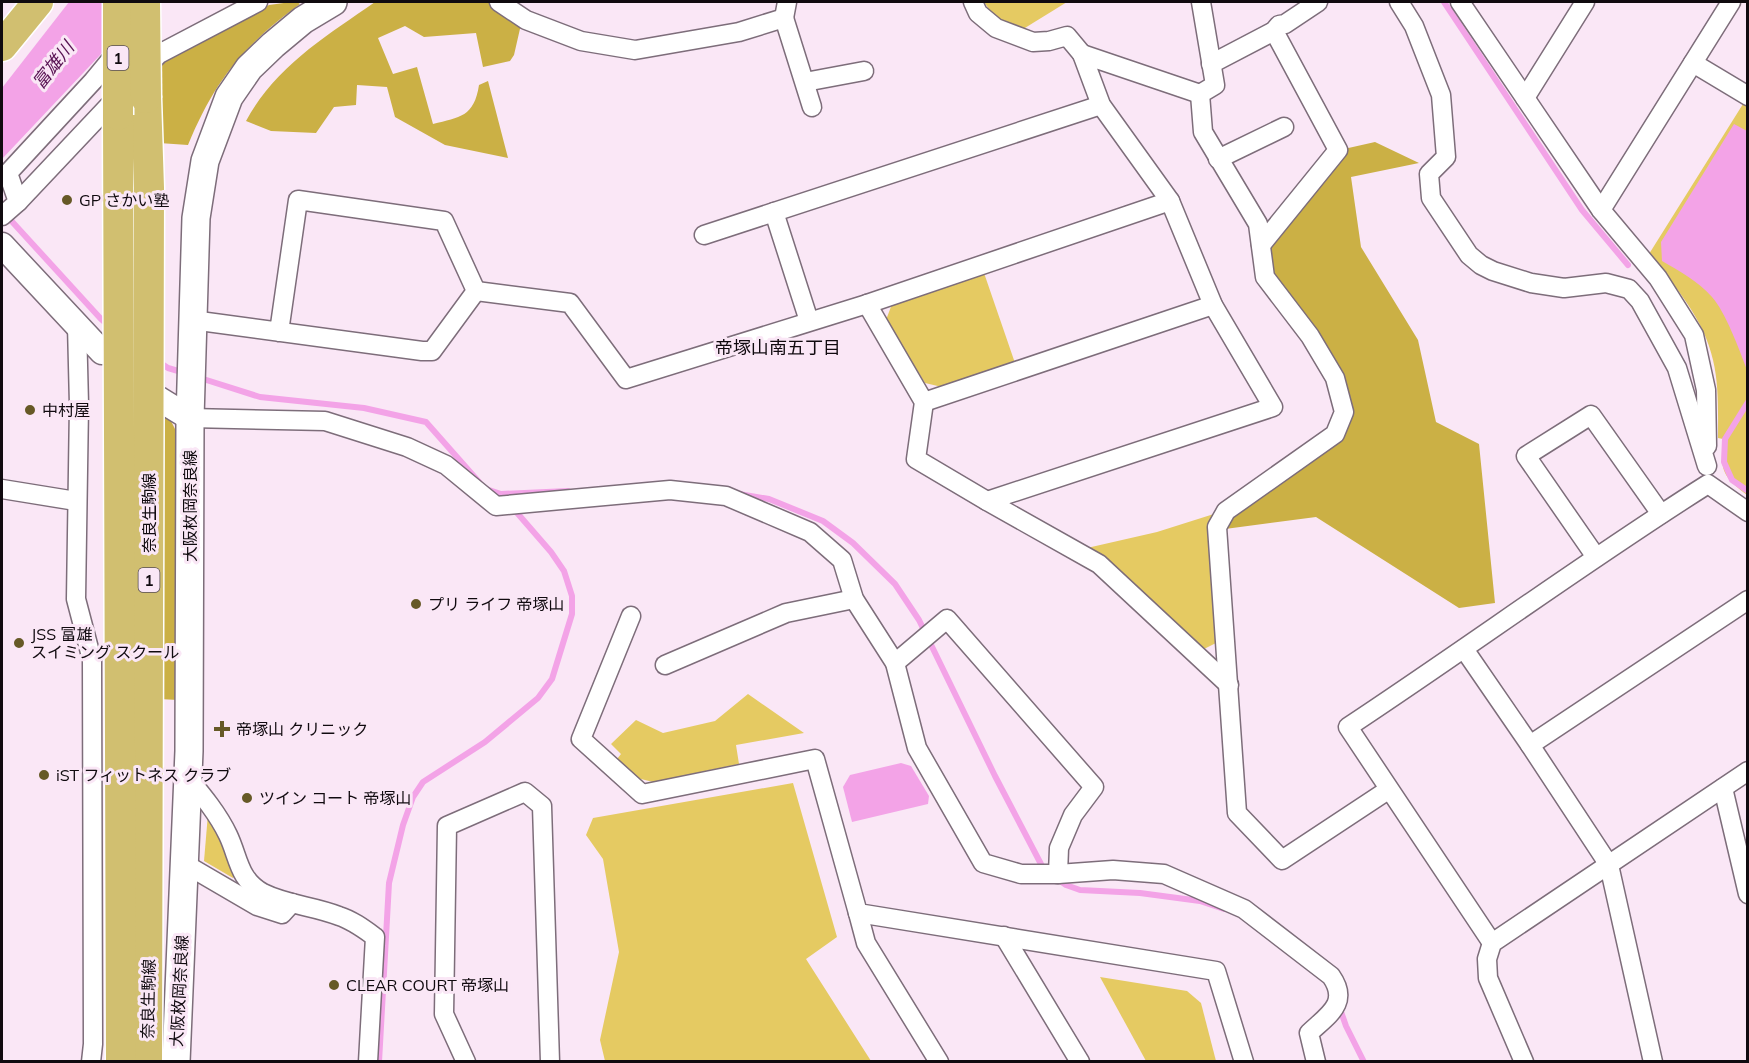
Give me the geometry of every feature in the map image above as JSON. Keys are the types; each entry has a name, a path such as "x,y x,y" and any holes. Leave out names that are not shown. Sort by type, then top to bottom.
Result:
{"main road":[{"path":"4,40 38,2"},
{"name":"奈良生駒線","path":"118,2 120,1062"},
{"name":"奈良生駒線","path":"145,2 149,188 147,1062"},
{"name":"大阪枚岡奈良線","path":"176,1062 189,778 190,418 196,218 205,160 230,97 249,68 273,45 303,20 333,2"}],"street":[{"path":"18,202 8,173 93,81 158,2"},
{"path":"2,216 159,54 258,2"},
{"path":"499,2 526,20 581,41 635,50 739,32 785,10 812,107"},
{"path":"973,2 978,13 996,28 1033,42 1067,36 1082,54 1101,105 1170,201 1214,306 1273,407 987,501"},
{"path":"1082,54 1200,94 1215,85 1201,2"},
{"path":"1211,64 1274,31 1279,25 1285,24 1318,2"},
{"path":"1399,2 1414,26 1441,95 1446,157 1429,174 1431,198 1469,255 1493,272 1531,283 1564,288 1606,284 1629,289 1640,301 1677,368 1707,466"},
{"path":"1460,2 1601,210 1658,278 1694,334 1706,390 1708,484"},
{"path":"1525,98 1586,2"},
{"path":"1601,210 1731,2"},
{"path":"1261,245 1338,150 1274,31"},
{"path":"1693,63 1748,96"},
{"path":"805,82 864,71"},
{"path":"1200,94 1203,132 1258,224 1265,277 1310,336 1335,378 1344,412 1335,434 1226,511 1217,527 1237,813 1282,860 1389,790"},
{"path":"704,235 1101,105"},
{"path":"1218,159 1284,127"},
{"path":"279,332 298,200 444,221 476,291"},
{"path":"476,291 570,303 626,379 867,304 1170,201"},
{"path":"774,212 809,321"},
{"path":"2,245 102,352"},
{"path":"192,320 432,351 476,291"},
{"path":"867,304 924,402 916,459 1099,564 1229,685"},
{"path":"924,402 1214,306"},
{"path":"77,325 79,405 76,599 92,660 93,1044 91,1062"},
{"path":"159,399 190,418 325,421 407,447 446,465 496,506 670,490 726,496 810,532 842,560 854,599 895,663 917,748 983,863 1021,874 1113,870 1164,874 1244,909 1331,976 1337,985 1339,997 1335,1008 1309,1033 1316,1062"},
{"path":"1596,556 1526,456 1591,415 1661,514"},
{"path":"1708,484 1748,512"},
{"path":"1492,943 1348,727 1596,556 1708,484"},
{"path":"2,489 76,501"},
{"path":"665,665 786,613 854,599"},
{"path":"1530,745 1748,600"},
{"path":"631,616 581,739 642,794 815,759 866,943 939,1062"},
{"path":"895,663 947,619 1094,787 1073,815 1059,848 1058,874"},
{"path":"1464,649 1609,865 1653,1062"},
{"path":"1524,1062 1488,978 1487,959 1492,943 1748,771"},
{"path":"189,778 208,802 229,836 242,874 262,892 339,916 375,937 368,1062"},
{"path":"1723,788 1748,894"},
{"path":"466,1062 444,1014 447,826 525,792 542,806 550,1062"},
{"path":"185,864 257,906 282,914 292,903"},
{"path":"858,913 1216,971 1244,1062"},
{"path":"1004,936 1080,1062"}],"shaded area":[{"path":"291,2 300,4 262,35 220,83 188,145 159,143 157,64 269,5"},
{"path":"375,2 491,2 522,20 514,55 510,61 483,67 476,33 424,37 405,26 378,38 393,74 417,67 433,124 464,114 473,104 479,85 488,81 508,158 445,145 395,117 387,87 357,85 356,105 334,107 316,133 271,131 246,121 258,102 287,68 320,41"},
{"path":"984,2 1067,2 1020,31 999,24"},
{"path":"1743,104 1747,106 1747,495 1732,483 1724,472 1723,439 1718,438 1716,379 1709,345 1696,317 1649,254"},
{"path":"1375,142 1419,163 1351,177 1361,247 1418,340 1436,422 1479,444 1495,603 1459,608 1316,517 1225,529 1231,516 1348,422 1272,275 1268,252 1273,241 1344,149"},
{"path":"984,273 1015,363 942,387 925,383 886,320 892,304"},
{"path":"159,412 171,421 175,429 178,467 178,700 159,699"},
{"path":"1217,513 1218,642 1204,649 1112,563 1087,548 1157,532"},
{"path":"748,694 804,733 736,745 739,764 653,782 637,778 617,759 621,754 611,744 636,720 663,733 715,721"},
{"path":"793,783 837,937 806,959 871,1061 605,1061 600,1040 619,952 603,859 586,835 593,818"},
{"path":"208,814 226,845 235,876 233,878 204,861"},
{"path":"1100,977 1187,991 1201,1003 1216,1061 1146,1061"}],"water":[{"name":"富雄川","path":"69,2 142,2 102,53 2,159 2,88"},
{"path":"1734,124 1747,131 1747,370 1717,303 1695,281 1662,261 1661,242"},
{"path":"901,763 911,766 929,796 928,804 852,822 843,787 850,775"}],"waterway":[{"path":"1444,2 1582,210 1628,265"},
{"path":"6,215 109,326"},
{"path":"159,362 168,368 185,373"},
{"path":"197,377 260,397 364,408 426,422 479,482"},
{"path":"1748,402 1725,439 1724,462 1732,480 1748,491"},
{"path":"486,489 501,494 568,491"},
{"path":"739,494 769,499 823,521 853,543 895,584 919,620 995,776 1042,866 1046,869"},
{"path":"379,1062 389,883 403,825 413,797 423,782 485,742 538,698 552,679 572,614 572,596 564,571 551,552 512,507"},
{"path":"1056,878 1080,890 1140,893 1200,901 1224,909"},
{"path":"1339,1006 1364,1062"}],"place":[{"name":"GP さかい塾","path":"67,200"},
{"name":"中村屋","path":"30,410"},
{"name":"プリ ライフ 帝塚山","path":"416,604"},
{"name":"JSS 富雄 スイミング スクール","path":"19,643"},
{"name":"帝塚山 クリニック","path":"222,729"},
{"name":"iST フィットネス クラブ","path":"44,775"},
{"name":"ツイン コート 帝塚山","path":"247,798"},
{"name":"CLEAR COURT 帝塚山","path":"334,985"}],"district":[{"name":"帝塚山南五丁目","path":"778,347"}]}
